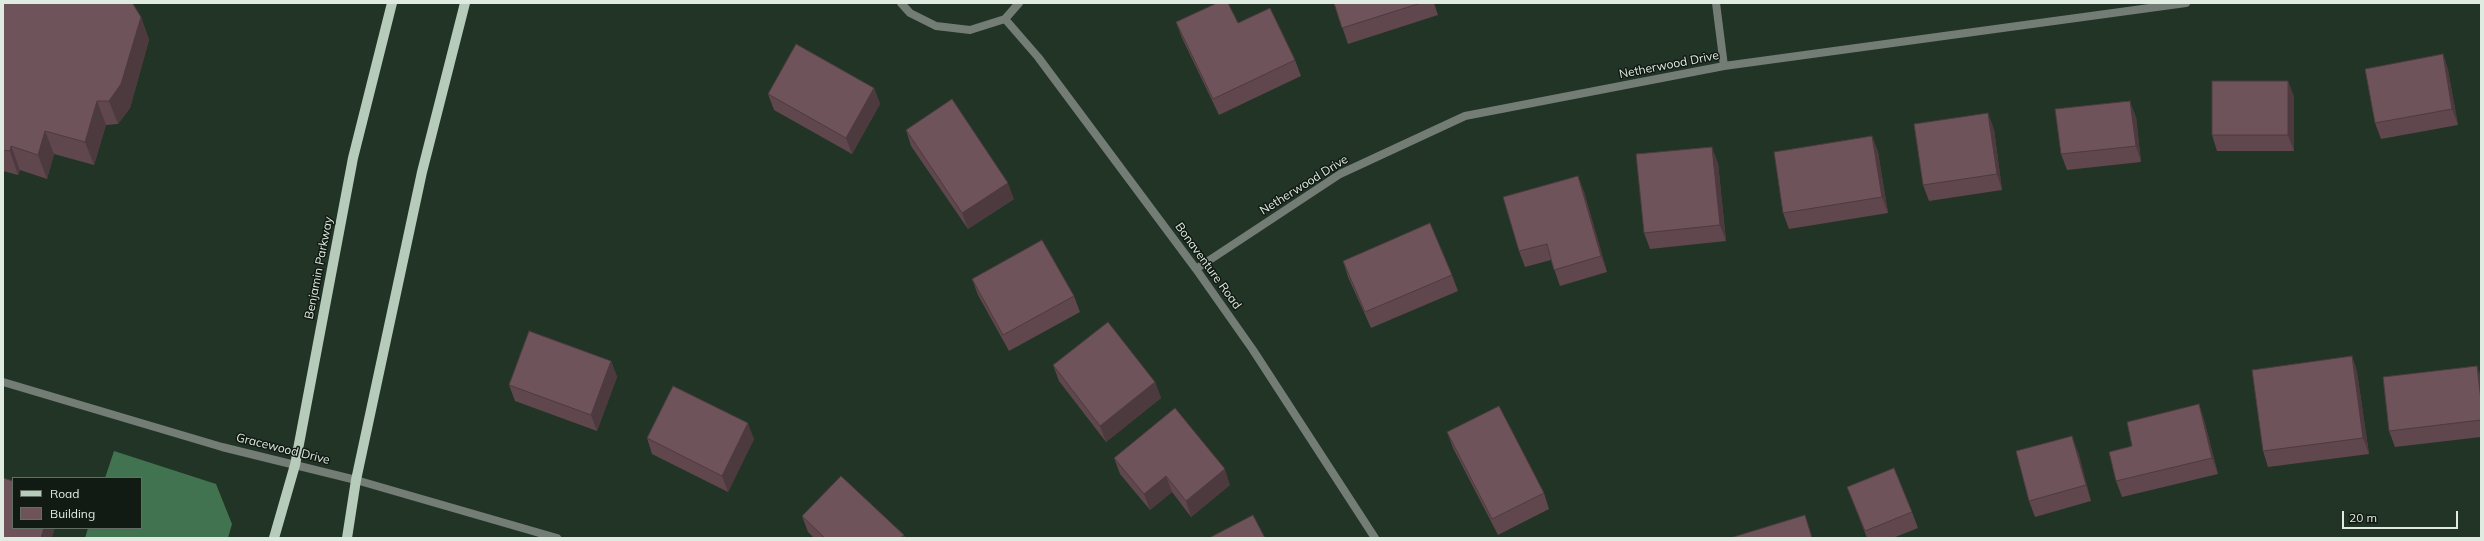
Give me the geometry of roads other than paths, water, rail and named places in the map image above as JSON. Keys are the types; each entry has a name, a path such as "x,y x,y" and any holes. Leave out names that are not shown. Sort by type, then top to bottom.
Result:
{"main road":[{"name":"Benjamin Parkway","path":"274,538 295,465 353,158 392,3"},
{"path":"348,538 356,480 422,172 465,3"}],"street":[{"path":"900,3 910,13 936,26 970,30 1005,19 1019,3"},
{"path":"1716,3 1724,66"},
{"name":"Netherwood Drive","path":"1196,269 1340,174 1464,116 1724,66 2186,3"},
{"name":"Bonaventure Road","path":"1005,19 1038,57 1196,269 1253,350 1375,538"},
{"name":"Gracewood Drive","path":"3,382 222,447 356,480 557,538"}]}
